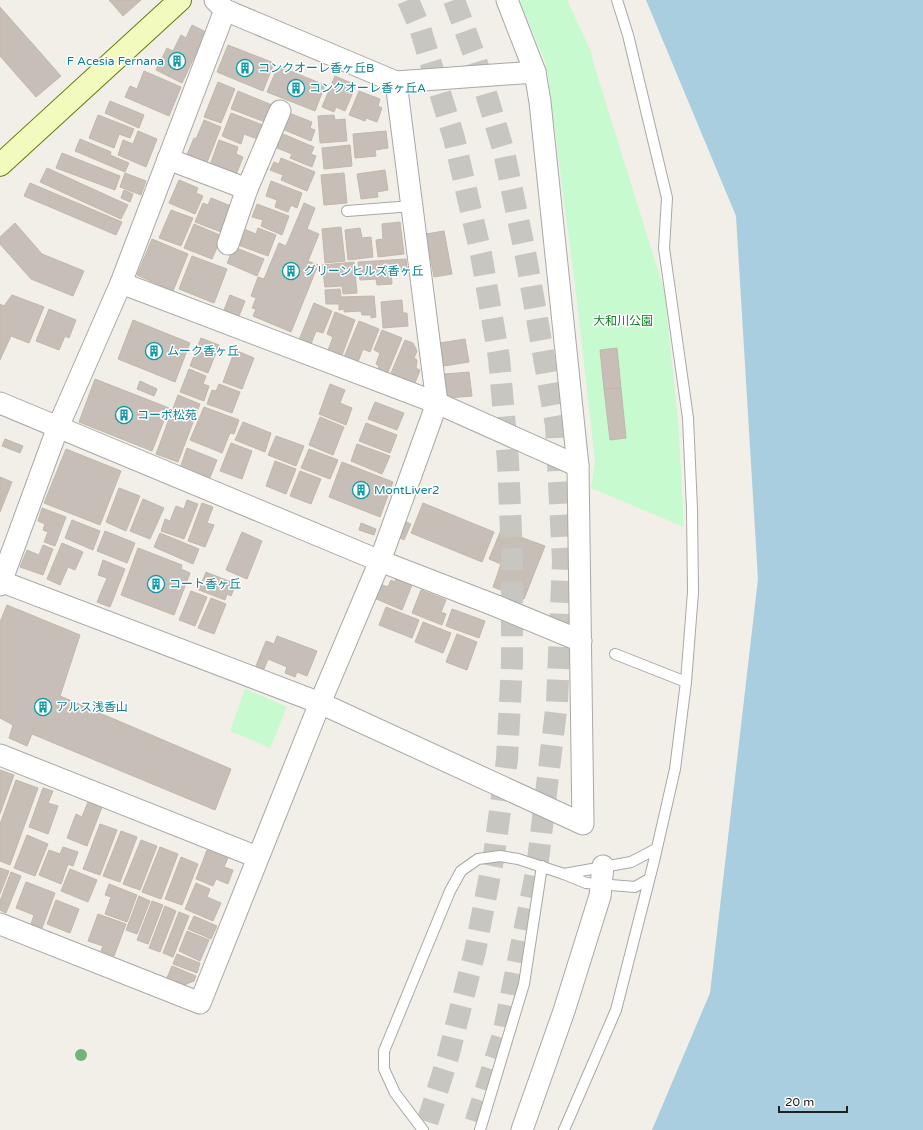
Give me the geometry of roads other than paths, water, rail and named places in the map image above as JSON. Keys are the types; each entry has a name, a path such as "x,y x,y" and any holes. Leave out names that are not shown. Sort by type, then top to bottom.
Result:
{"street":[{"path":"0,165 180,0"},
{"path":"507,0 535,72 540,102 578,466 583,824 320,702 0,582 58,427 121,283 168,159 220,5 396,82 535,72"},
{"path":"0,924 200,1003 320,702 380,561 437,404 396,82"},
{"path":"228,244 247,189 280,110"},
{"path":"168,159 247,189"},
{"path":"121,283 437,404 578,466"},
{"path":"0,404 380,561 494,605 581,641"},
{"path":"0,755 257,857"},
{"path":"522,1130 564,1011 600,896 602,875"}],"lane":[{"path":"564,1130 616,1010 649,879 675,769 686,682 693,592 688,418 664,248 667,198 628,35 617,0"},
{"path":"347,212 412,206"},
{"path":"615,654 686,682"},
{"path":"423,1130 395,1093 384,1069 384,1051 450,891 461,871 478,858 500,856 518,859 542,866 586,883 656,849"},
{"path":"480,1130 524,984 542,866"},
{"path":"564,874 602,875 635,886 649,879"}],"water":[{"path":"646,0 923,0 923,1130 652,1130 710,993 758,579 736,216"}],"tunnel":[{"path":"408,0 420,28 454,138 481,254 499,358 508,461 512,556 512,664 507,759 494,855 475,951 448,1057 425,1130"},
{"path":"454,0 475,57 504,152 526,257 556,425 563,561 557,702 537,868 503,1035 473,1130"}],"place":[{"name":"F Acesia Fernana","path":"177,61"},
{"name":"コンクオーレ香ヶ丘B","path":"245,68"},
{"name":"コンクオーレ香ヶ丘A","path":"296,88"},
{"name":"グリーンヒルズ香ヶ丘","path":"291,271"},
{"name":"ムーク香ヶ丘","path":"154,351"},
{"name":"コーポ松苑","path":"124,415"},
{"name":"MontLiver2","path":"361,490"},
{"name":"コート香ヶ丘","path":"156,584"},
{"name":"アルス浅香山","path":"43,707"}],"park label":[{"name":"大和川公園","path":"623,321"}]}
